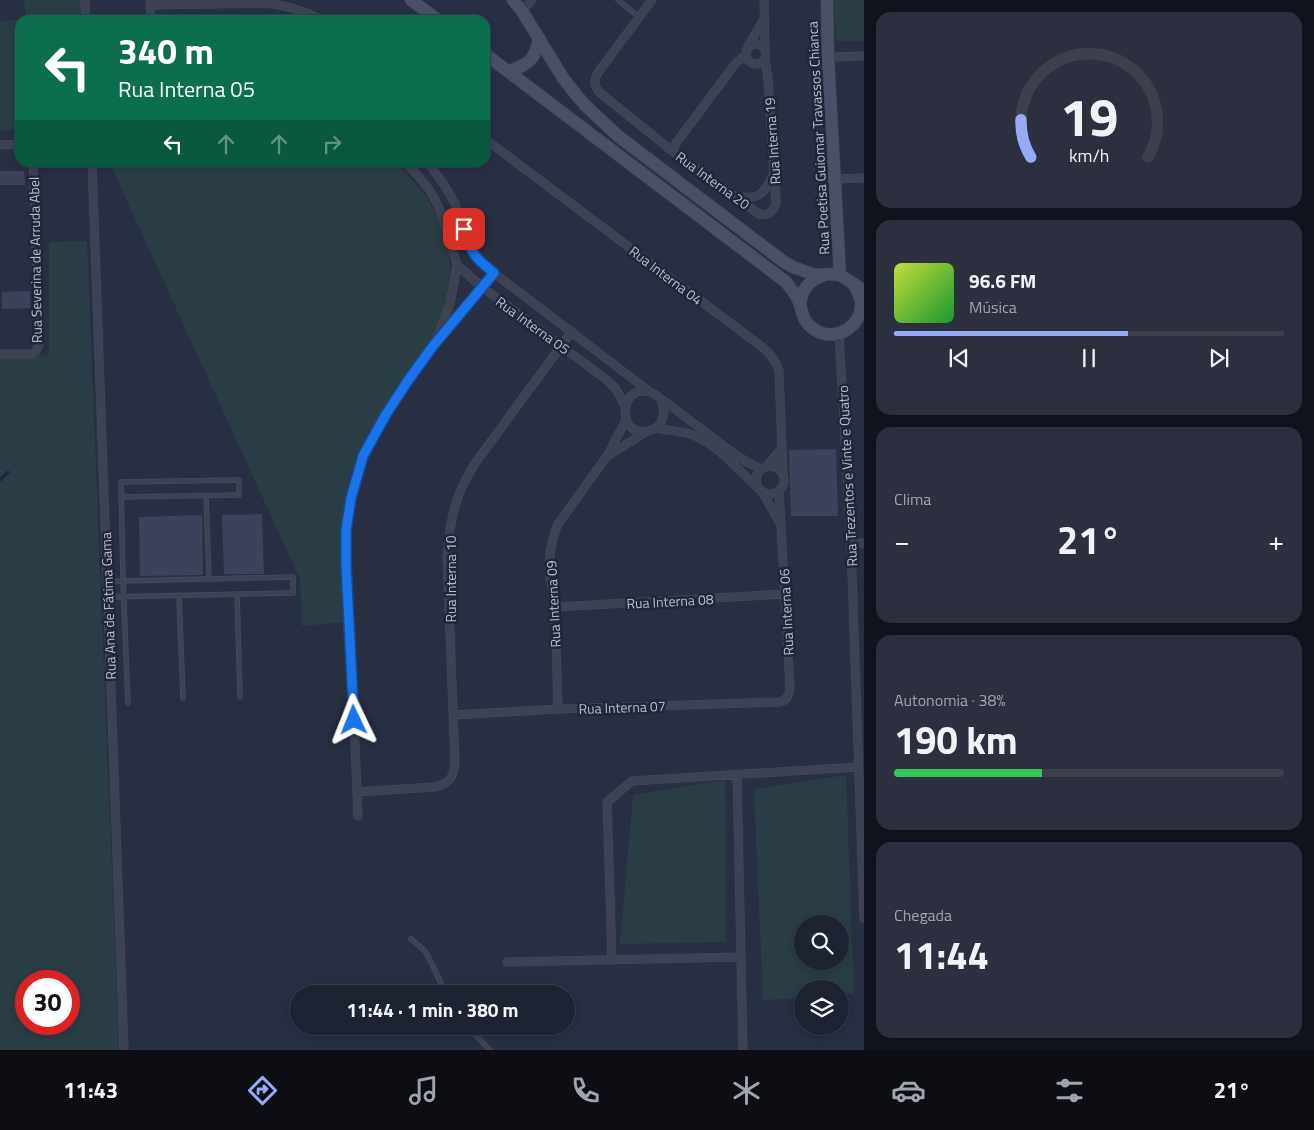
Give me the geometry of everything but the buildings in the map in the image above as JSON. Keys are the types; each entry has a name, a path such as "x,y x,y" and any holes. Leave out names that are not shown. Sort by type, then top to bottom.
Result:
{"main road":[{"path":"490,58 786,282 800,304 802,316 808,325 817,332 828,335 839,334 848,330 862,316 859,287 840,275 815,275 784,262 618,136 578,97 563,78 522,11 513,0"},
{"name":"Rua Poetisa Guiomar Travassos Chianca","path":"827,0 828,57 840,275"},
{"path":"412,1 431,15"},
{"path":"509,71 523,65 533,57 539,38"},
{"path":"800,304 802,294 808,285 816,278 826,274"}],"street":[{"path":"85,0 86,15"},
{"path":"522,11 532,0"},
{"name":"Rua Interna 20","path":"652,0 599,71 594,83 598,92 671,150 759,214 770,214 774,210 776,203"},
{"name":"Rua Interna 19","path":"764,0 765,54 776,203"},
{"path":"150,15 150,2 280,4 312,15"},
{"name":"Rua Interna 19","path":"764,17 749,57 768,79"},
{"path":"757,43 764,47 765,54 762,62 749,57 750,45 757,43"},
{"path":"828,57 864,56"},
{"name":"Rua Interna 20","path":"671,150 735,64 749,57"},
{"name":"Rua Interna 04","path":"490,143 772,356 779,371 783,474"},
{"path":"0,145 15,144"},
{"name":"Rua Severina de Arruda Abel","path":"0,354 32,354 36,352 39,344 33,167"},
{"name":"Rua Ana de Fátima Gama","path":"92,167 124,1050"},
{"path":"410,167 431,192 442,216 457,265 450,304 433,346"},
{"name":"Rua Interna 05","path":"431,167 455,202 469,248 481,263 650,392"},
{"path":"736,197 751,198 760,195 766,189 774,173"},
{"path":"835,179 864,178"},
{"name":"Rua Interna 05","path":"457,265 482,287 607,380 616,389 625,406"},
{"path":"358,816 346,565 346,530 351,498 363,456 385,416 433,346 494,273"},
{"name":"Rua Interna 10","path":"356,792 434,787 444,785 452,776 455,762 454,715 447,556 449,534 457,498 476,462 572,331"},
{"name":"Rua Trezentos e Vinte e Quatro","path":"839,334 851,544 858,768 862,789 864,919"},
{"path":"655,428 686,433 701,439 720,451 759,489 768,494 774,494 783,486 783,474 779,469 774,466 764,467 742,458 650,392 638,392 627,400 624,412 626,420 635,429 646,432 655,428 663,418 664,412 661,400"},
{"name":"Rua Interna 09","path":"558,709 554,607 550,575 550,553 553,538 558,524 607,456 626,420"},
{"name":"Rua Interna 09","path":"607,456 646,432"},
{"path":"759,489 756,481 757,474 782,448"},
{"name":"Rua Interna 06","path":"759,489 782,527"},
{"name":"Rua Interna 06","path":"779,491 786,594 790,687 788,696"},
{"path":"851,544 864,544"},
{"name":"Rua Interna 08","path":"554,607 786,594"},
{"name":"Rua Interna 07","path":"454,715 558,709 780,702 784,701 788,696"},
{"path":"612,960 607,802 632,781 858,768"},
{"path":"737,775 743,1050"},
{"path":"508,962 741,957"}],"lane":[{"path":"618,0 639,17"},
{"path":"121,497 239,495 239,480 121,482 121,497 123,581 128,703"},
{"path":"206,496 209,579"},
{"path":"107,581 293,577 293,593 108,597"},
{"path":"237,594 240,697"},
{"path":"179,596 183,698"},
{"path":"411,939 425,951 442,985"},
{"path":"476,1035 490,1050"}],"shaded area":[{"path":"24,0 81,0 81,15 26,15"},
{"path":"834,0 864,0 864,41 836,41"},
{"path":"15,20 15,130 0,131 0,21"},
{"path":"111,167 399,167 426,196 440,223 448,247 450,272 446,305 438,330 378,420 351,472 344,512 341,556 345,622 302,626 300,579"},
{"path":"87,241 119,1050 0,1050 0,357 49,355 49,242"},
{"path":"846,775 854,994 849,994 849,980 794,980 794,998 763,1000 754,789"},
{"path":"725,780 726,942 620,944 633,795"}],"waterway":[{"path":"0,480 8,472"}],"route":[{"path":"354,720 346,565 346,530 351,498 363,456 385,416 433,346 494,273 474,256 469,248 464,229"}]}
